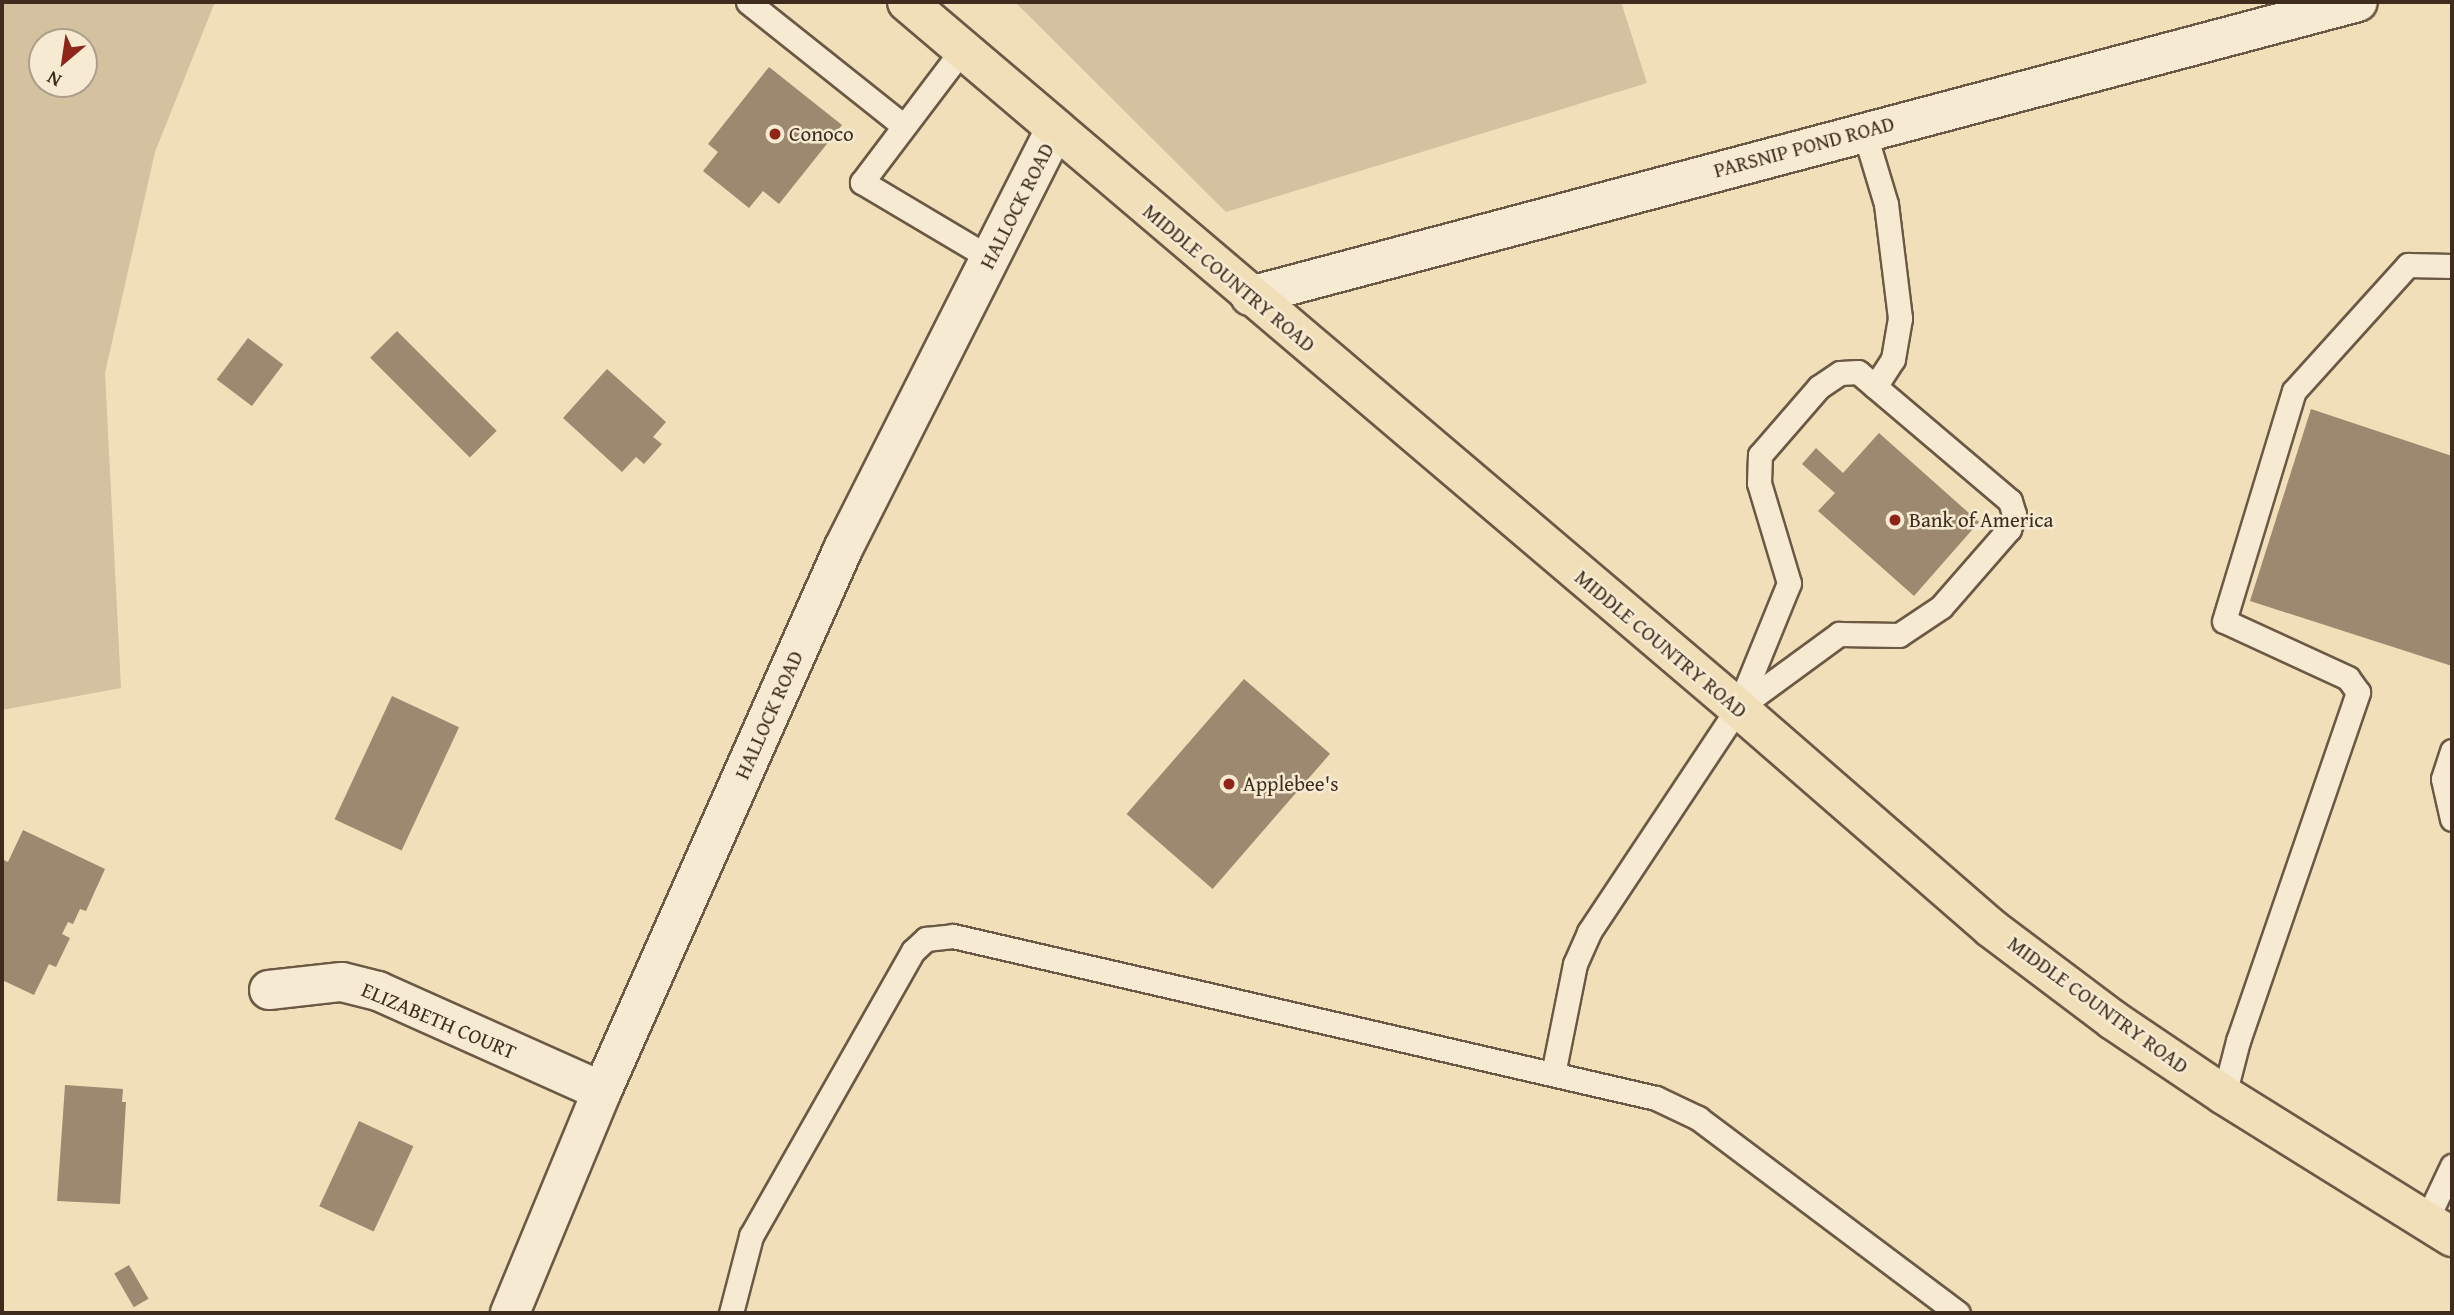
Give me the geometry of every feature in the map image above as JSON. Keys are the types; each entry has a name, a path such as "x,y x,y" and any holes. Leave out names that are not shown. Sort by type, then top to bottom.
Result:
{"main road":[{"name":"MIDDLE COUNTRY ROAD","path":"906,2 1738,708 1991,928 2113,1020 2224,1095 2439,1229"}],"street":[{"name":"PARSNIP POND ROAD","path":"1250,296 1864,131 2292,10 2358,2"},
{"name":"HALLOCK ROAD","path":"510,1313 602,1091 843,549 1055,130"},
{"name":"ELIZABETH COURT","path":"269,990 342,982 378,991 602,1091"}],"lane":[{"path":"748,2 904,126"},
{"path":"962,50 862,182 990,258"},
{"path":"1864,131 1886,205 1900,318 1893,359 1875,387"},
{"path":"2224,1095 2238,1041 2358,692 2348,678 2224,621 2294,391 2408,265 2452,265"},
{"path":"1553,1074 1575,964 1590,932 1738,708 1789,583 1759,483 1760,455 1819,387 1840,373 1858,372 2010,500 2014,514 2009,529 1941,607 1899,635 1839,634 1738,708"},
{"path":"2452,751 2443,779 2452,819"},
{"path":"731,1313 751,1236 913,951 926,939 953,936 1656,1098 1698,1118 1958,1313"},
{"path":"2439,1229 2452,1166"}],"shaded area":[{"path":"2,2 215,2 155,152 105,373 121,688 2,710"},
{"path":"1015,2 1621,2 1647,83 1226,212"}],"building":[{"name":"Conoco","path":"769,67 842,125 779,204 763,191 749,208 703,171 718,152 708,144"},
{"path":"397,331 497,431 470,458 370,358"},
{"path":"248,338 283,364 252,406 217,380"},
{"path":"607,369 666,422 653,437 662,444 644,464 636,457 622,472 563,418"},
{"path":"2311,409 2452,456 2452,666 2250,601"},
{"path":"1879,433 1979,522 1914,596 1818,511 1835,493 1802,464 1816,448 1843,473"},
{"name":"Applebee's","path":"1244,679 1330,754 1213,889 1127,814"},
{"path":"392,696 459,727 402,851 335,819"},
{"path":"23,830 105,869 86,911 80,909 73,924 68,922 62,934 70,938 56,967 49,964 34,995 2,980 2,859 8,862"},
{"path":"65,1085 123,1089 122,1102 126,1102 120,1204 57,1201"},
{"path":"359,1121 413,1146 374,1232 319,1206"},
{"path":"129,1265 148,1299 134,1307 114,1274"}],"place":[{"name":"Conoco","path":"775,134"},
{"name":"Bank of America","path":"1895,520"},
{"name":"Applebee's","path":"1229,784"}]}
